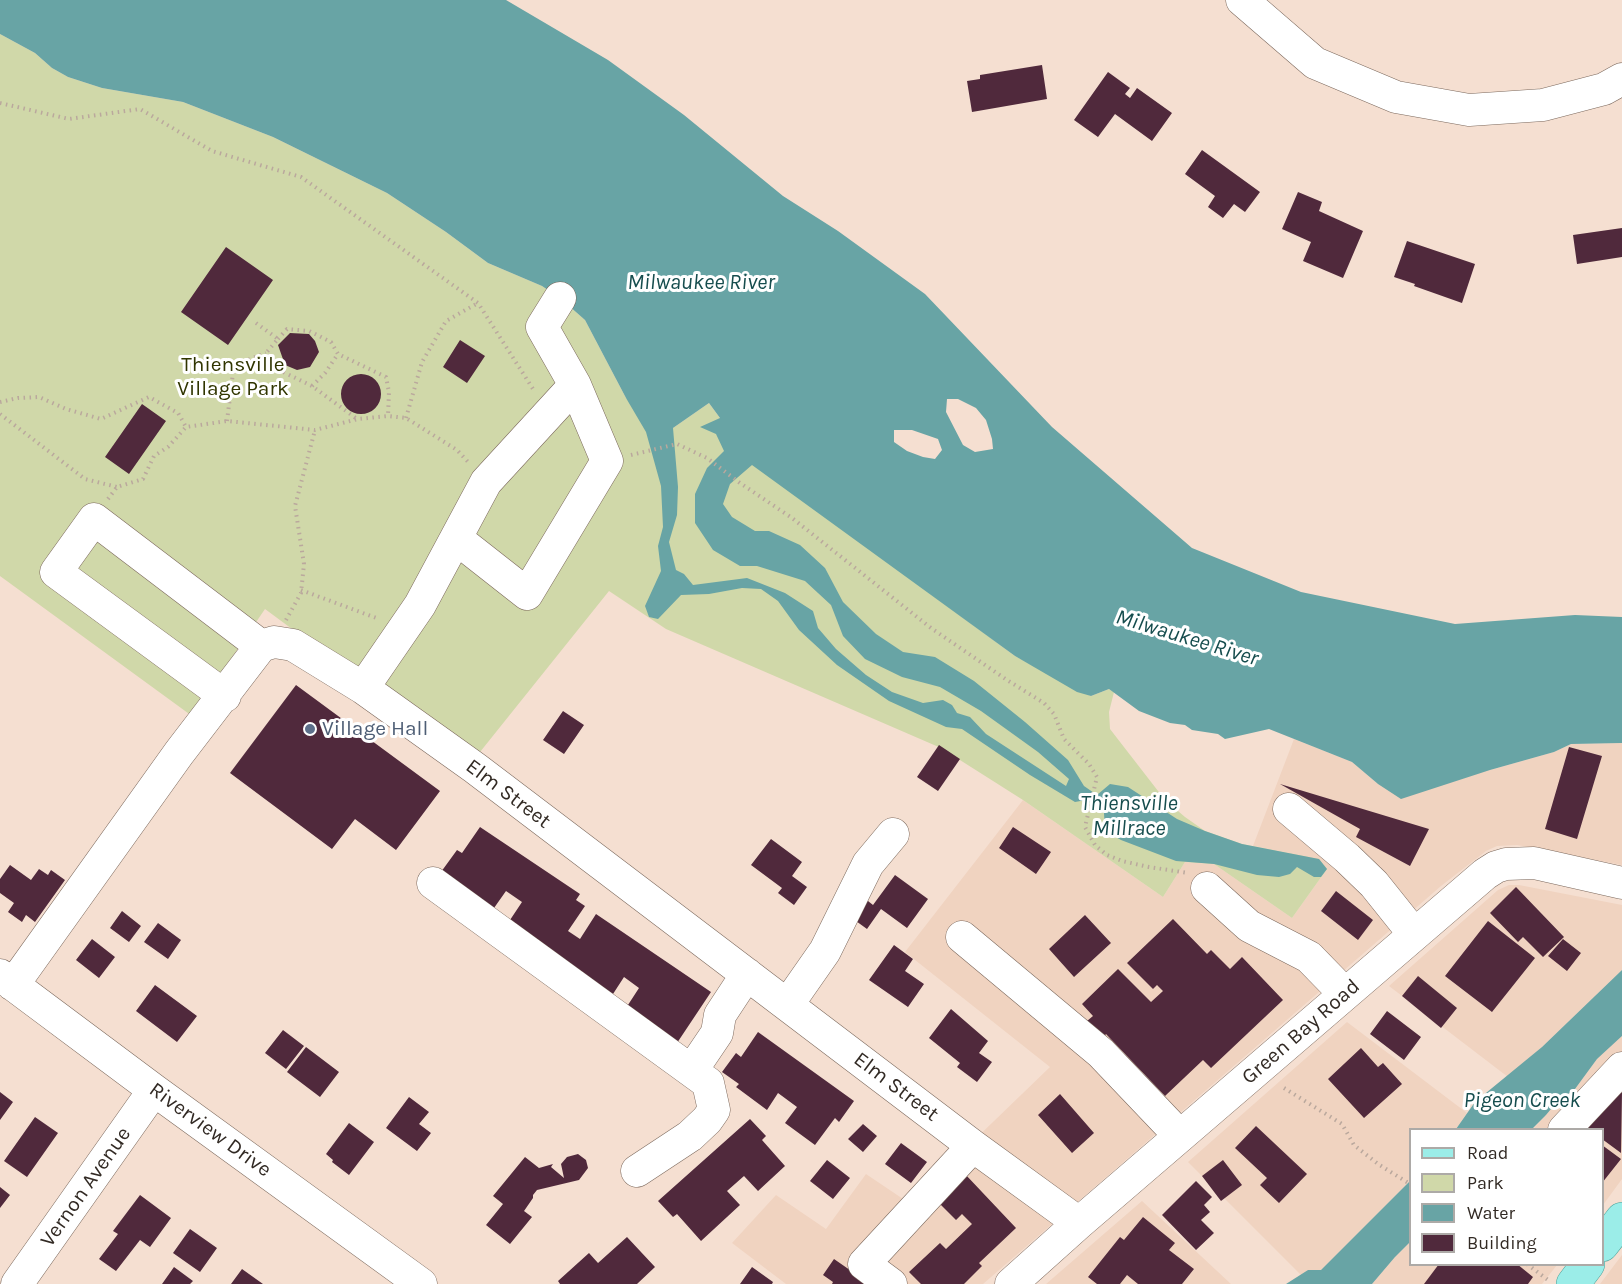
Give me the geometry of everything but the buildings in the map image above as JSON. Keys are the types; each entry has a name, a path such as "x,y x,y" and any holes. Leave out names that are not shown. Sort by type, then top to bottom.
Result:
{"main road":[{"path":"1604,1242 1622,1219"},
{"path":"1573,1284 1586,1266"}],"street":[{"path":"1242,0 1315,63 1396,97 1469,110 1542,105 1604,88 1622,79"},
{"path":"457,539 526,594 607,460 575,385 542,327 560,298"},
{"path":"363,688 420,605 486,482 575,385"},
{"path":"6,980 179,753 267,644 94,519 56,572 225,696"},
{"name":"Elm Street","path":"267,644 293,645 363,688 475,768 973,1146 1079,1223"},
{"path":"1288,809 1347,858 1374,884 1414,934"},
{"path":"788,1004 825,951 868,864 892,834"},
{"name":"Green Bay Road","path":"1011,1284 1485,874 1506,864 1534,863 1622,883"},
{"path":"433,883 708,1083 714,1110 690,1136 637,1171"},
{"path":"1208,888 1249,926 1309,957 1345,994"},
{"path":"962,937 1101,1053 1180,1136"},
{"name":"Riverview Drive","path":"6,980 422,1284"},
{"path":"692,1070 717,1033 732,1025 755,980"},
{"path":"1566,1128 1622,1068"},
{"name":"Vernon Avenue","path":"17,1284 154,1090"},
{"path":"891,1284 864,1264 973,1146"}],"path":[{"path":"0,103 69,119 140,110 212,151 301,177 478,303 534,390 553,408"},
{"path":"406,418 422,362 446,321 478,303"},
{"path":"256,323 278,339"},
{"path":"227,421 234,365 266,353 287,329 309,331 331,342 338,354 386,377 389,392 388,416"},
{"path":"266,353 279,370 312,386 358,419"},
{"path":"312,386 325,373 338,354"},
{"path":"0,402 39,397 66,409 100,419 149,397 178,413 186,427"},
{"path":"0,414 85,479 117,487 143,479 154,456 168,447 186,427 227,421 315,430 358,419 388,416 406,418 457,450 486,482"},
{"path":"267,644 301,590 304,564 295,506 315,430"},
{"path":"645,452 677,444 707,458 792,518 931,628 1007,681 1044,703 1054,714 1064,739 1089,764 1097,777 1085,827 1095,845 1107,855 1149,867 1190,873 1208,888"},
{"path":"94,519 117,487"},
{"path":"301,590 404,628"},
{"path":"1284,1089 1342,1124 1354,1145 1378,1164 1409,1183"},
{"path":"1530,1266 1553,1284"}],"shaded area":[{"path":"1294,739 1352,762 1378,784 1490,770 1554,752 1571,744 1622,743 1622,865 1517,845 1497,846 1486,851 1441,886 983,1284 786,1284 732,1243 776,1195 826,1229 866,1174 909,1203 1050,1067 905,952 1023,800 1163,897 1185,862 1214,864 1292,918 1327,869 1288,853 1253,846"},
{"path":"1509,885 1622,905 1622,970 1508,1077 1389,986 1498,890"},
{"path":"1347,1022 1467,1113 1457,1128 1409,1128 1409,1182 1321,1270 1308,1270 1301,1275 1188,1162"},
{"path":"1622,1036 1622,1179 1604,1204 1604,1128 1534,1128 1556,1103 1575,1089 1597,1059"},
{"path":"1142,1201 1231,1284 1046,1284"},
{"path":"1409,1243 1409,1266 1556,1266 1542,1284 1372,1284"},
{"path":"1622,1255 1622,1284 1600,1284"}],"green space":[{"name":"Thiensville Village Park","path":"0,34 35,53 52,68 68,77 102,88 183,102 273,137 387,193 488,263 542,286 585,320 626,398 673,428 709,403 720,418 908,577 1015,656 1091,696 1109,689 1114,692 1109,712 1110,729 1165,800 1185,817 1205,831 1242,844 1319,859 1327,869 1292,918 1214,864 1185,862 1163,897 1023,800 941,748 666,629 609,591 472,762 265,609 192,716 0,576"}],"water":[{"name":"Milwaukee River","path":"0,0 506,0 608,60 684,115 783,196 838,231 925,294 1052,427 1192,548 1301,592 1455,624 1575,615 1622,617 1622,743 1571,744 1554,752 1401,799 1378,784 1352,762 1269,729 1225,739 1218,734 1192,730 1185,725 1170,723 1139,711 1109,689 1091,696 1077,692 1015,656 752,465 730,484 723,504 732,517 755,531 769,531 800,545 825,568 843,602 876,634 903,652 935,657 974,681 1068,760 1084,786 1097,795 1110,784 1128,787 1177,819 1205,831 1242,844 1319,859 1327,869 1321,877 1314,877 1297,867 1290,874 1279,877 1257,875 1214,864 1176,861 1121,840 1105,831 1104,813 1086,800 1075,802 962,729 946,727 889,701 837,665 799,630 778,601 761,589 742,588 709,594 681,595 658,619 649,617 645,606 661,571 658,546 663,527 661,486 646,432 585,320 560,298 542,286 488,263 387,193 273,137 183,102 102,88 68,77 52,68 35,53 0,34","holes":["947,399 958,399 976,408 986,420 993,449 975,452 963,445 946,412","709,403 720,418 700,427 716,434 724,451 707,468 695,494 695,523 713,550 740,566 757,566 805,581 831,605 843,636 865,659 902,677 940,687 981,711 1038,752 1069,779 1066,786 986,734 970,717 957,713 952,705 943,700 923,703 892,692 866,675 836,649 818,628 813,611 785,593 747,578 693,585 684,574 676,570 669,542 677,515 678,487 673,428","894,430 912,430 938,439 942,450 935,459 907,451 894,442"]},
{"name":"Pigeon Creek","path":"1622,970 1622,1036 1597,1059 1575,1089 1556,1103 1533,1128 1457,1128 1475,1102 1542,1047"},
{"path":"1409,1182 1409,1243 1372,1284 1286,1284 1308,1270 1321,1270"}],"place":[{"name":"Village Hall","path":"310,729"}],"water label":[{"name":"Thiensville Millrace","path":"1129,816"}]}
